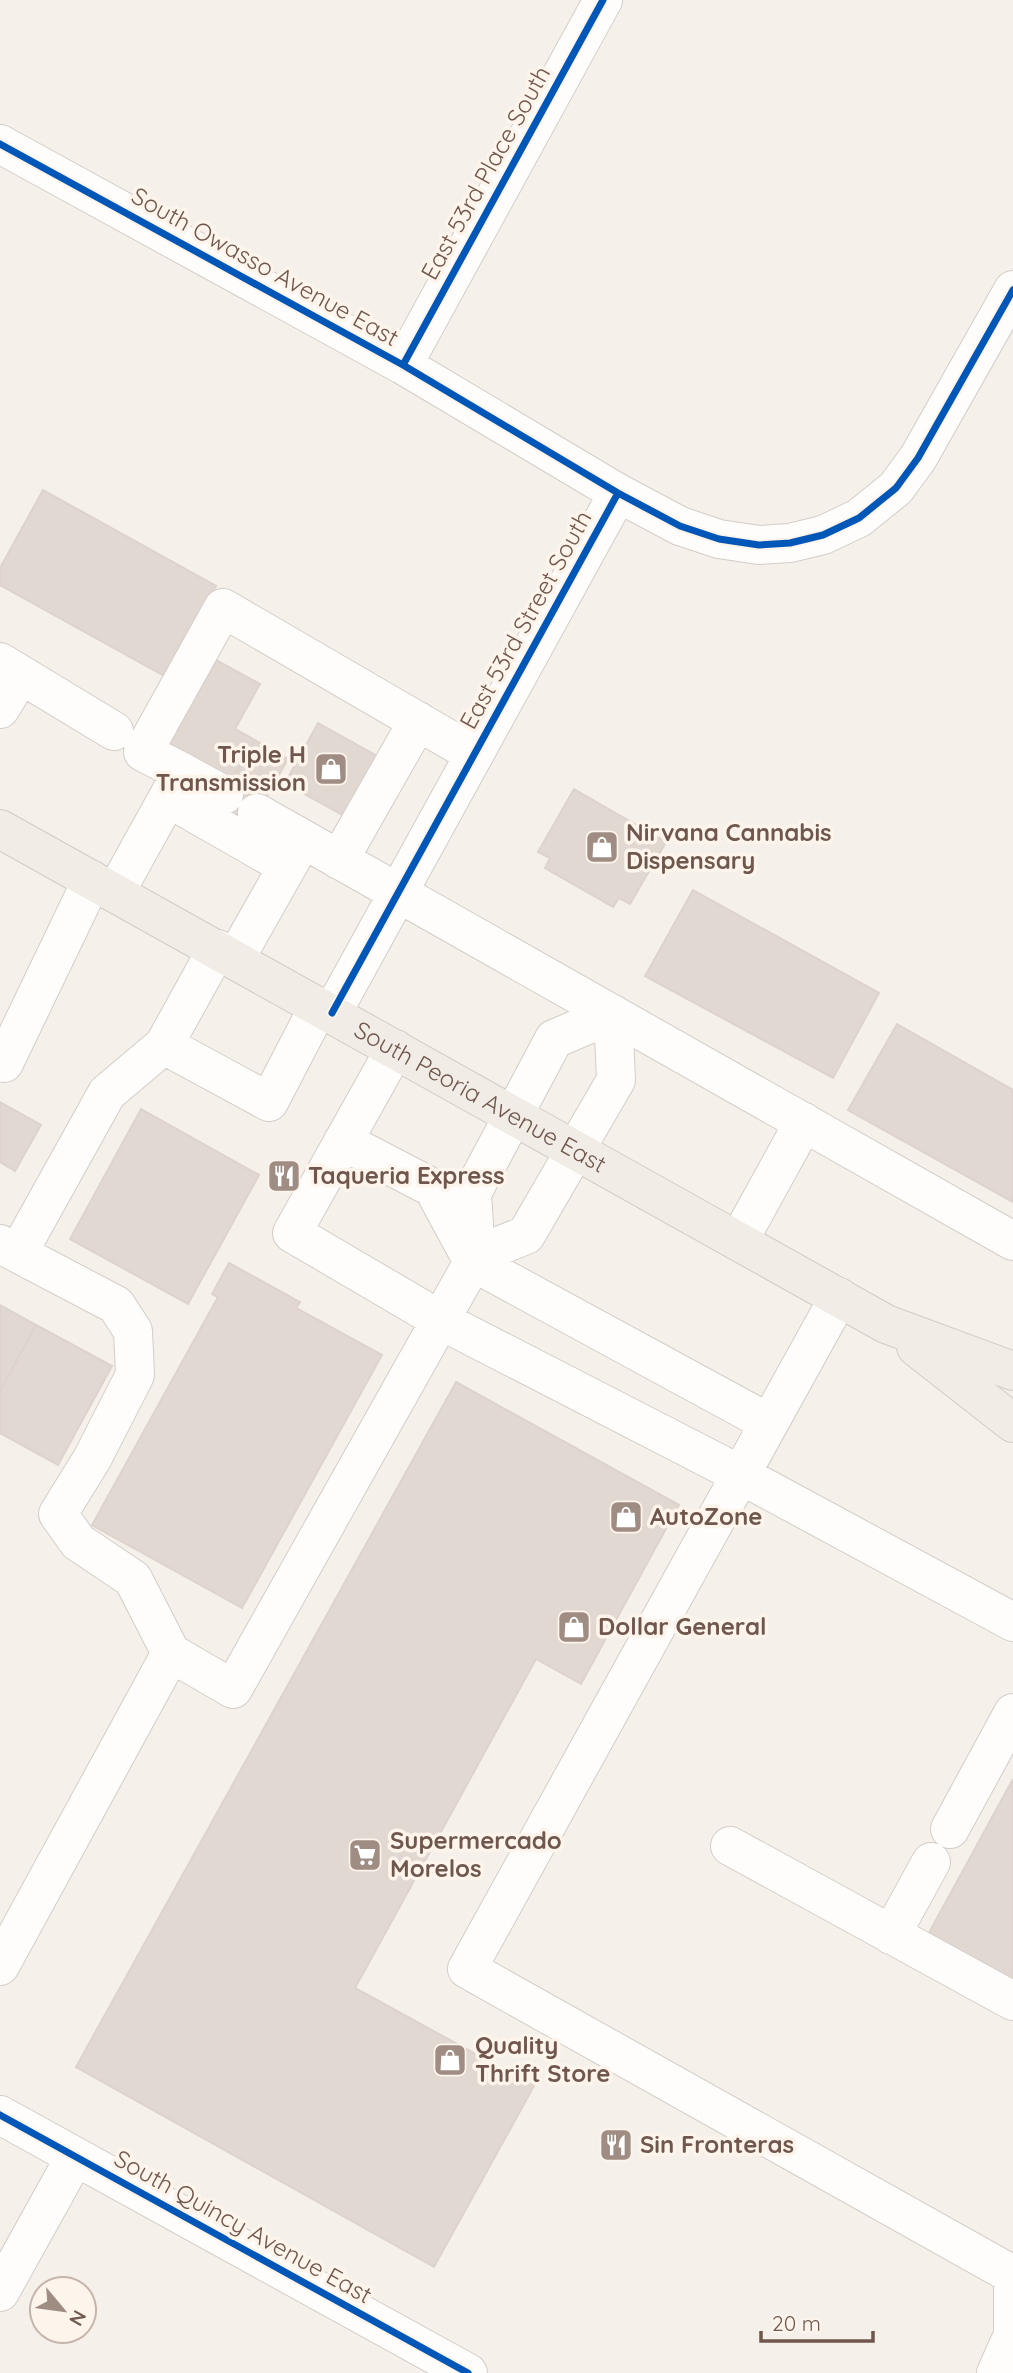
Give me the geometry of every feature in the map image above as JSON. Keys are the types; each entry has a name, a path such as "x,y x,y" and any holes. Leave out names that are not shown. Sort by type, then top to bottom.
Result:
{"main road":[{"name":"South Peoria Avenue East","path":"0,829 886,1324 1013,1423"},
{"name":"South Peoria Avenue East","path":"886,1324 1013,1371"}],"street":[{"name":"East 53rd Place South","path":"403,365 603,0"},
{"name":"South Owasso Avenue East","path":"0,144 403,365 618,493"},
{"name":"East 53rd Street South","path":"164,1045 269,1102 398,892 618,493 680,526 719,539 759,545 790,543 823,535 859,518 896,488 918,458 1013,290"},
{"path":"474,754 223,608 143,752 175,785 295,852 340,860 1013,1241"},
{"path":"0,709 11,668 114,731"},
{"path":"340,860 418,721"},
{"path":"175,785 224,795"},
{"path":"5,1063 103,887 175,785"},
{"path":"257,813 295,852"},
{"path":"295,852 164,1045 107,1093 9,1249 116,1305 133,1331 135,1375 92,1459 58,1514 78,1542 133,1579 171,1653 233,1689 475,1259 472,1194 554,1039 613,1014"},
{"path":"475,1259 526,1235 616,1080 613,1014"},
{"path":"395,1049 292,1233 442,1321 741,1475 1013,1622"},
{"path":"738,1240 804,1122"},
{"path":"343,1141 433,1188 475,1259 769,1423"},
{"path":"839,1297 467,1969 1013,2276 1013,2335 996,2373"},
{"path":"0,1966 171,1653"},
{"path":"950,1829 1013,1713"},
{"path":"730,1846 1013,2001"},
{"path":"891,1935 931,1862"},
{"name":"South Quincy Avenue East","path":"0,2115 468,2373"},
{"path":"0,2292 75,2157"}],"building":[{"path":"43,490 216,586 166,677 0,585 0,568"},
{"path":"214,659 260,684 235,729 255,740 231,782 166,745"},
{"name":"Triple H Transmission","path":"318,723 377,756 344,816 285,783"},
{"path":"255,740 288,759 244,836 211,818"},
{"name":"Nirvana Cannabis Dispensary","path":"574,789 666,842 630,904 619,898 613,907 545,868 550,858 538,852"},
{"path":"693,890 879,993 833,1078 645,976"},
{"path":"897,1024 1013,1090 1013,1202 848,1110"},
{"path":"0,1102 41,1125 15,1171 0,1162"},
{"path":"141,1109 259,1175 188,1304 70,1239"},
{"path":"229,1263 300,1302 296,1308 382,1355 242,1608 92,1525 218,1297 212,1294"},
{"path":"0,1305 36,1325 0,1391"},
{"path":"36,1325 112,1366 58,1465 0,1433 0,1391"},
{"path":"456,1382 679,1505 581,1684 536,1659 355,1988 534,2086 434,2267 76,2067"},
{"path":"1013,1779 1013,1988 925,1940"}],"cycle path":[{"path":"403,365 603,0"},
{"path":"0,144 403,365 618,493 680,526 719,539 759,545 790,543 823,535 859,518 896,488 918,458 1013,290"},
{"path":"332,1013 618,493"},
{"path":"0,2115 468,2373"}],"place":[{"name":"Triple H Transmission","path":"331,769"},
{"name":"Nirvana Cannabis Dispensary","path":"602,847"},
{"name":"Taqueria Express","path":"284,1176"},
{"name":"AutoZone","path":"626,1517"},
{"name":"Dollar General","path":"574,1627"},
{"name":"Supermercado Morelos","path":"365,1855"},
{"name":"Quality Thrift Store","path":"450,2060"},
{"name":"Sin Fronteras","path":"616,2145"}]}
